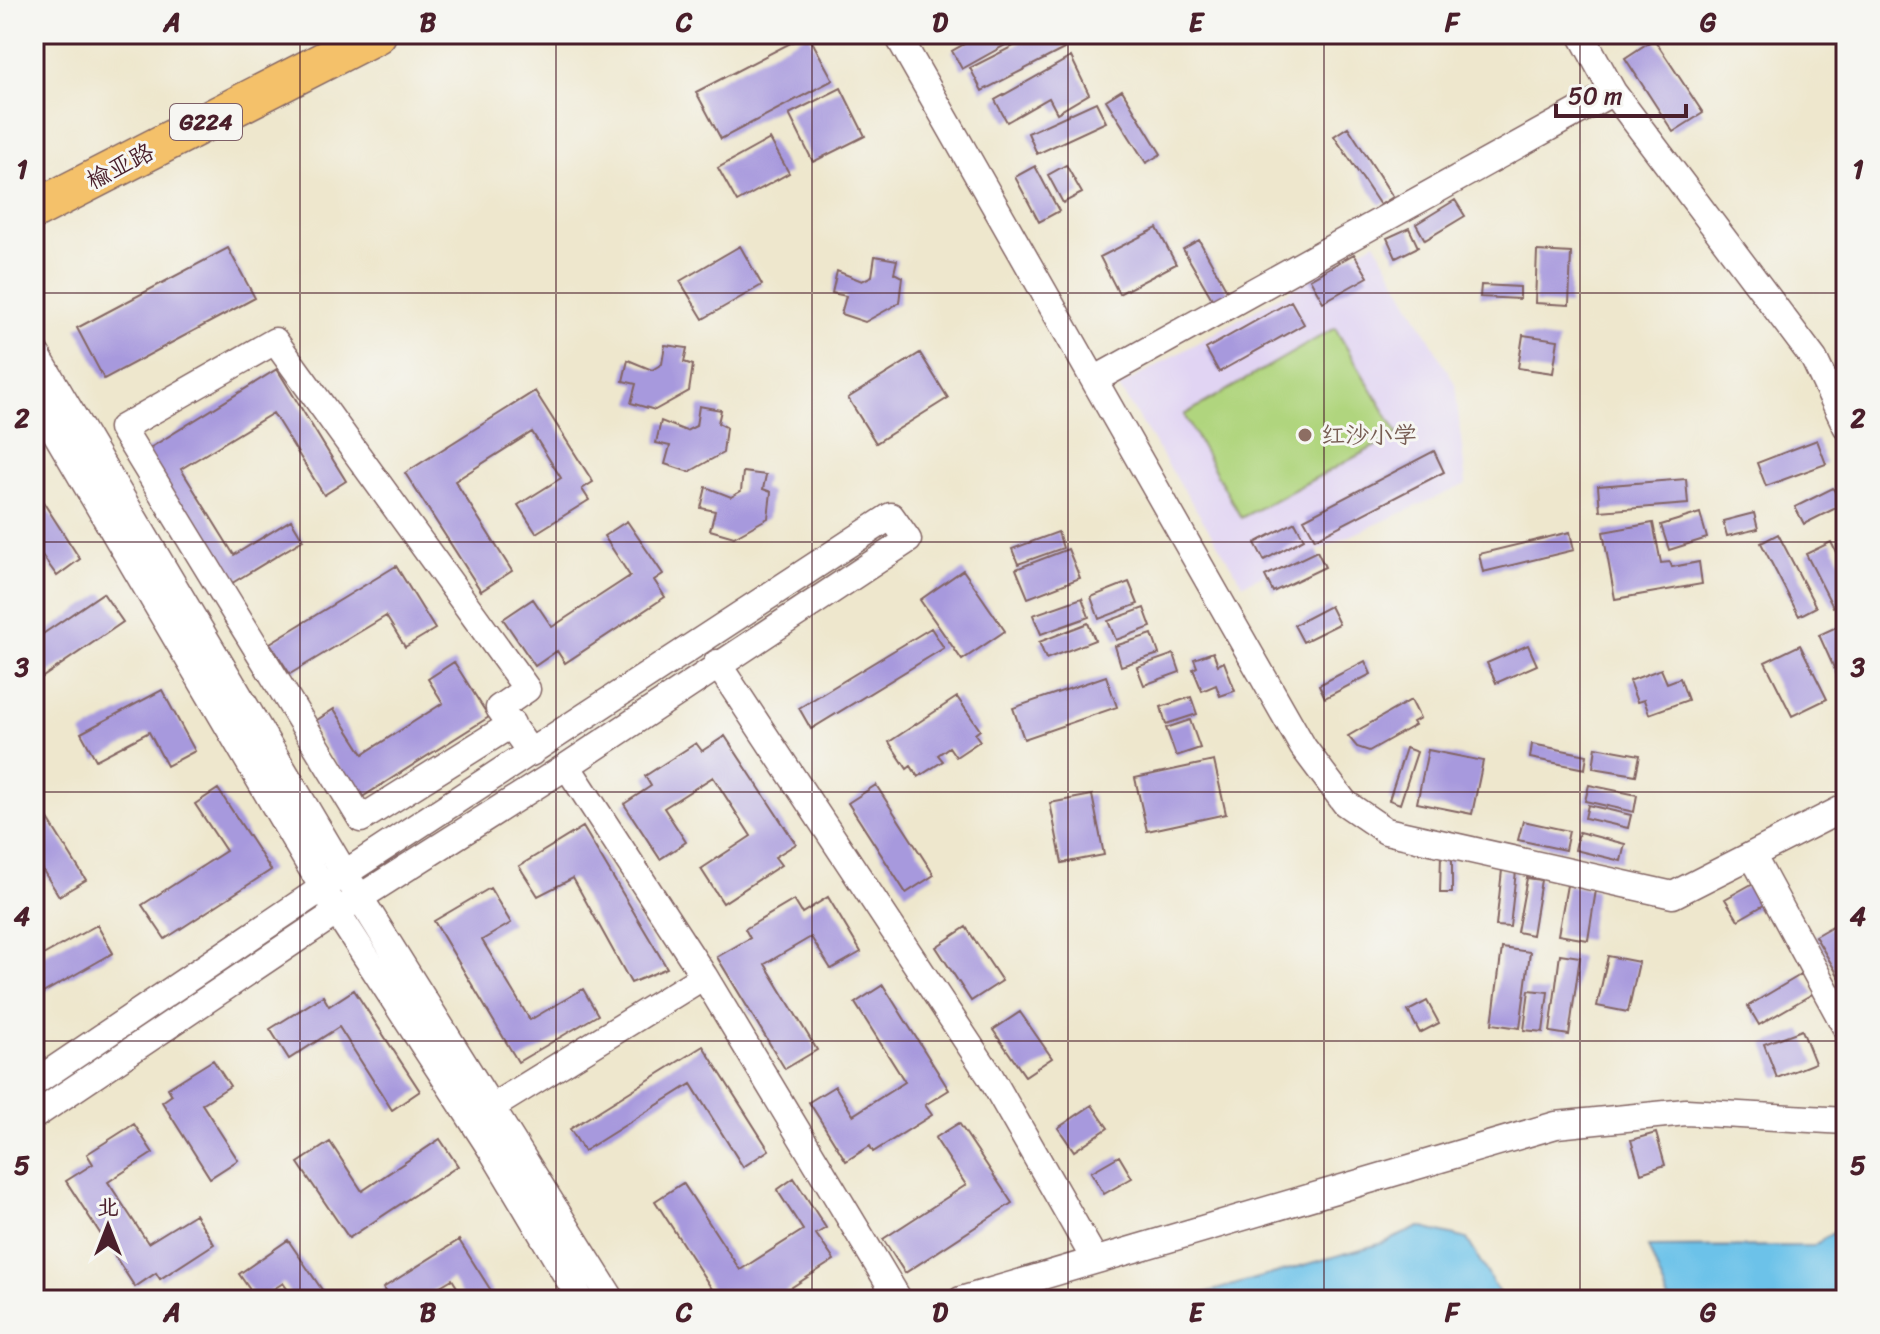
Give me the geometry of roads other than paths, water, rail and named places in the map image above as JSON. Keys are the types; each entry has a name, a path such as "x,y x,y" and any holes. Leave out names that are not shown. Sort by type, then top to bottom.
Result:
{"highway":[{"name":"榆亚路","path":"34,187 335,34"},
{"name":"榆亚路","path":"34,210 377,34"}],"street":[{"path":"897,34 1303,747 1345,803 1386,831 1673,895 1846,807"},
{"path":"1581,34 1613,92 1814,359 1846,426"},
{"path":"1094,380 1613,92"},
{"path":"512,724 361,819 122,428 275,341 527,689 499,708 512,724 531,753"},
{"path":"34,350 335,880 337,912 494,1154 581,1300"},
{"path":"34,396 335,880 360,897 612,1300"},
{"path":"34,1083 335,880 891,516 908,540 717,663 567,766 337,912 34,1116"},
{"path":"717,663 976,1053 1095,1260"},
{"path":"567,766 704,976 899,1300"},
{"path":"1752,855 1846,1028"},
{"path":"492,1107 704,976"},
{"path":"961,1300 1556,1125 1686,1112 1846,1121"}],"water":[{"path":"1846,1224 1846,1300 1669,1300 1648,1247 1813,1246"},
{"path":"1419,1227 1467,1239 1503,1300 1180,1300 1383,1243"}],"place":[{"name":"红沙小学","path":"1305,435"}]}
